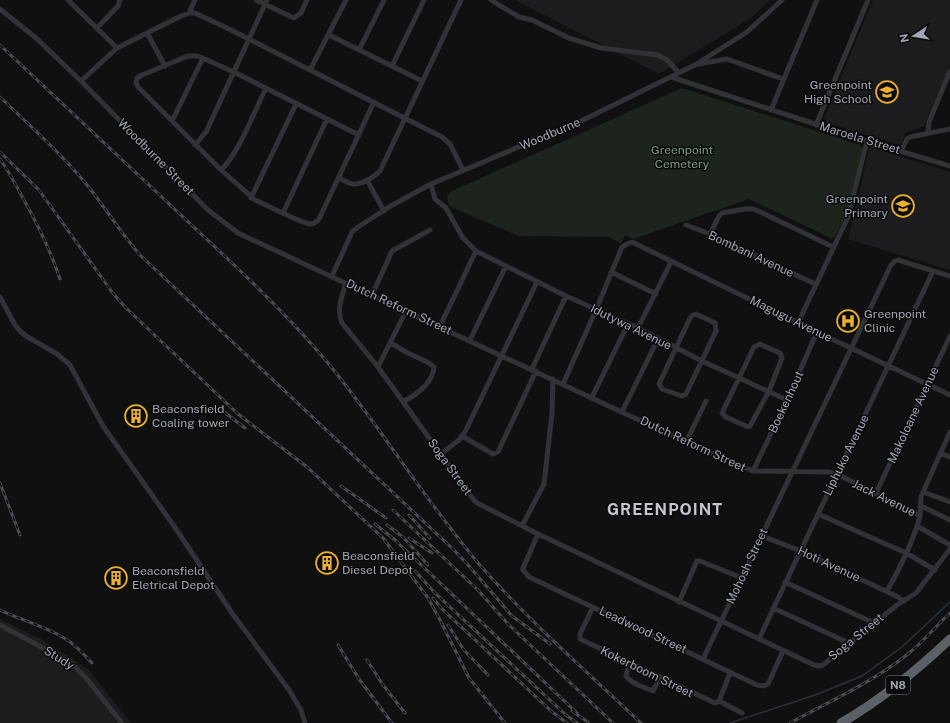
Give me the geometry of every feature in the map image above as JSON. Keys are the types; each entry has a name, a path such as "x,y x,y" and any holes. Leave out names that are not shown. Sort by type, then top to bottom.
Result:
{"highway":[{"name":"N8","path":"841,723 862,710 922,666 950,639"}],"street":[{"path":"68,0 118,48"},
{"path":"97,28 118,6 120,0"},
{"path":"189,13 195,0"},
{"path":"256,0 266,2 294,18 301,13 307,0"},
{"path":"310,70 346,0"},
{"path":"359,50 384,0"},
{"path":"392,66 424,0"},
{"path":"339,178 356,185 378,174 461,0"},
{"path":"491,0 519,17 532,20 569,38 596,47 658,56 663,58 679,73"},
{"name":"Woodburne","path":"332,276 352,232 384,211 431,184 583,120 695,65 747,32 782,0"},
{"path":"771,110 817,0"},
{"path":"816,125 868,0"},
{"path":"195,145 206,132 266,2"},
{"name":"Woodburne Street","path":"0,9 36,38 81,81 218,219 238,233 332,276"},
{"path":"81,81 118,48 189,13 198,14 445,139 450,144 463,170"},
{"path":"148,32 165,66"},
{"path":"329,35 422,81"},
{"path":"359,135 234,72 198,56 191,55 137,78 136,83 138,87 195,145 252,198 307,224 314,224 319,220 339,178 359,135 374,102"},
{"path":"172,121 203,58"},
{"path":"695,65 727,59 783,79"},
{"path":"928,133 929,122 950,71"},
{"name":"Maroela Street","path":"670,77 816,125 950,166"},
{"path":"221,170 229,161 240,143 266,88"},
{"path":"252,198 296,104"},
{"path":"283,213 327,119"},
{"path":"901,151 908,138 950,129"},
{"path":"798,323 851,209 867,141"},
{"path":"367,180 384,211"},
{"name":"Idutywa Avenue","path":"431,184 435,199 446,208 463,238 476,251 566,296 638,328 675,349 787,400"},
{"path":"710,234 711,229 720,214 750,208 833,247"},
{"name":"Bombani Avenue","path":"686,225 710,234 815,284"},
{"path":"372,295 392,251 430,230"},
{"name":"Magugu Avenue","path":"611,272 622,247 632,242 889,367 950,395"},
{"path":"440,326 476,251"},
{"path":"791,472 893,262 895,260 901,261 950,276"},
{"path":"638,328 671,262"},
{"path":"470,340 506,266"},
{"name":"Liphuko Avenue","path":"759,640 785,582 889,367 933,271"},
{"path":"563,384 611,272 656,294"},
{"name":"Dutch Reform Street","path":"332,276 753,472 791,472"},
{"path":"441,454 462,436 537,282"},
{"name":"Soga Street","path":"346,283 340,308 340,319 346,329 378,368 477,503 679,602 814,665 822,665 848,643 918,590 950,549"},
{"path":"462,436 493,454 498,452 566,296"},
{"path":"0,297 15,325 20,331 57,354 70,365 103,426 178,532 232,613 289,690 301,710 305,723"},
{"path":"378,368 406,311"},
{"path":"696,314 713,321 716,325 716,331 702,361 685,395 682,396 662,389 659,384 675,349 693,315 696,314"},
{"path":"592,397 628,324"},
{"name":"Boekenhout","path":"753,472 817,332"},
{"name":"Makoloane Avenue","path":"876,493 950,336"},
{"path":"622,412 658,339"},
{"path":"391,343 429,363 434,368 434,372 423,389 403,402"},
{"path":"762,344 780,353 782,356 769,391 750,426 744,426 723,416 722,413 739,378 754,347 762,344"},
{"path":"522,526 544,484 552,413 553,379"},
{"path":"686,442 706,401"},
{"path":"920,516 921,497 940,453 948,442 950,432"},
{"path":"940,453 950,457"},
{"name":"Jack Avenue","path":"791,472 823,472 837,474 920,516 906,553 886,591"},
{"name":"Mohosh Street","path":"703,659 791,472"},
{"path":"923,492 949,501"},
{"path":"921,506 950,520"},
{"path":"818,514 906,553 935,570"},
{"path":"917,526 950,545"},
{"name":"Leadwood Street","path":"538,534 522,568 529,577 730,673 757,685 766,685 770,681 783,651"},
{"name":"Hoti Avenue","path":"762,536 801,551 895,595 904,601"},
{"path":"679,602 696,562 698,561 742,578"},
{"path":"785,582 874,623"},
{"name":"Kokerboom Street","path":"593,607 580,634 580,639 713,703 719,701 742,713"},
{"path":"773,608 848,643"},
{"name":"Study","path":"0,626 71,663 86,678 122,723"},
{"path":"629,663 626,676 633,682 653,691 660,678"},
{"path":"719,701 730,673"}],"shaded area":[{"path":"515,0 770,0 750,19 659,74"},
{"name":"Greenpoint High School","path":"873,0 950,0 950,65 924,126 905,133 902,143 897,144 827,123 824,118"},
{"name":"Greenpoint Primary","path":"870,147 950,172 950,270 848,239"},
{"path":"0,619 41,639 88,669 131,723 0,723"}],"green space":[{"name":"Greenpoint Cemetery","path":"682,88 860,145 863,148 849,208 835,237 831,238 749,199 633,239 625,235 621,243 609,237 519,236 449,206 447,197 450,192"}],"waterway":[{"path":"730,723 815,695 862,676 902,647 950,602"}],"railway":[{"path":"0,45 232,263 288,318 315,347 340,378 443,519 479,564 538,626 641,723"},
{"path":"0,97 77,173 141,256 454,550 512,616 550,644"},
{"path":"0,152 39,190 112,292 125,307 238,414 307,467 383,538 428,598 469,678 505,723"},
{"path":"0,159 40,230 60,279"},
{"path":"224,412 245,428"},
{"path":"0,483 20,535"},
{"path":"341,486 386,518"},
{"path":"393,510 480,592"},
{"path":"409,515 430,538"},
{"path":"375,524 395,540 577,713"},
{"path":"387,525 403,537 428,565"},
{"path":"409,538 432,553"},
{"path":"415,571 435,593 566,715 577,723"},
{"path":"477,589 508,624 613,723"},
{"path":"433,598 441,608 551,711 567,723"},
{"path":"0,610 49,630 68,640 76,646 92,663"},
{"path":"790,723 851,691 895,664 925,639 950,613"},
{"path":"448,625 464,650 488,675"},
{"path":"338,645 359,679 392,723"},
{"path":"367,660 383,685 405,713"},
{"path":"572,711 588,722"}],"place":[{"name":"Greenpoint High School","path":"887,92"},
{"name":"Greenpoint Primary","path":"903,206"},
{"name":"Greenpoint Clinic","path":"848,321"},
{"name":"Beaconsfield Coaling tower","path":"136,416"},
{"name":"Beaconsfield Diesel Depot","path":"327,563"},
{"name":"Beaconsfield Eletrical Depot","path":"116,578"}],"district":[{"name":"GREENPOINT","path":"665,509"}]}
